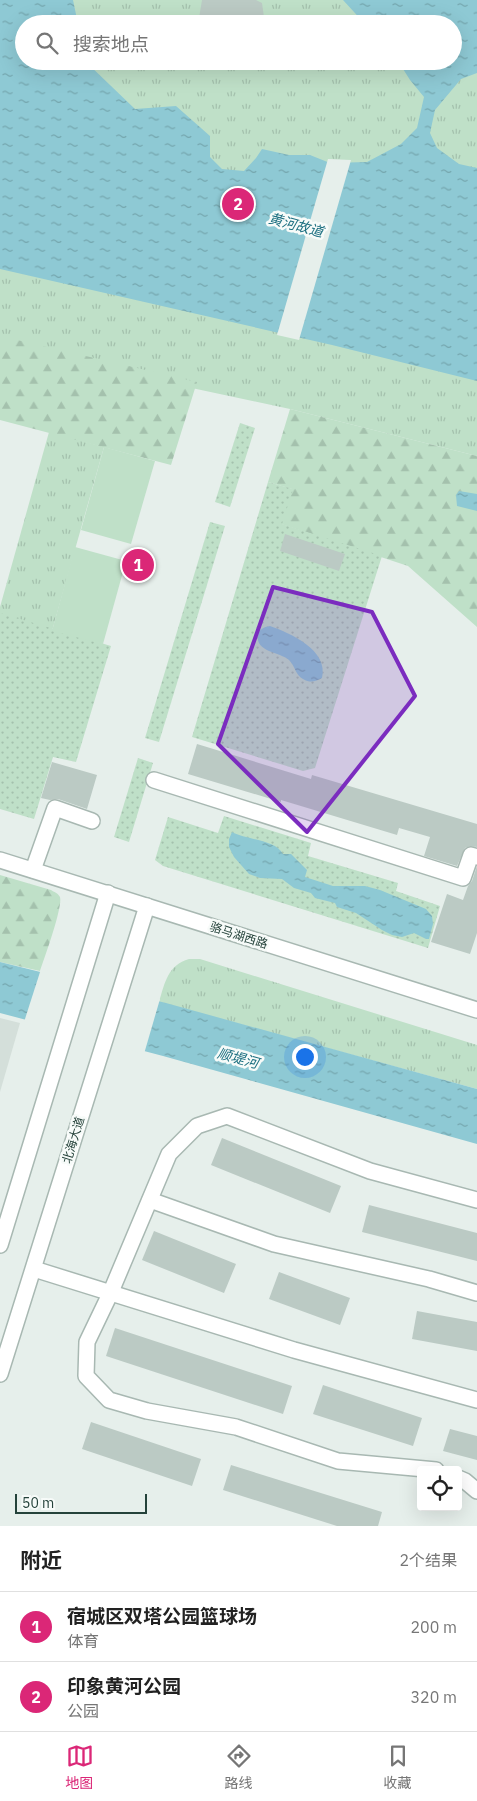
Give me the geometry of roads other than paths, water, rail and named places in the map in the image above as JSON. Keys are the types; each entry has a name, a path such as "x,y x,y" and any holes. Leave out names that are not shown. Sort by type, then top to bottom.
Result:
{"street":[{"path":"154,780 463,878 471,855 477,857"},
{"path":"33,870 55,808 92,821"},
{"name":"骆马湖西路","path":"0,860 477,1010"},
{"path":"0,1245 108,893"},
{"name":"北海大道","path":"0,1374 146,906"},
{"path":"417,1468 338,1461 236,1427 146,1411 109,1400 86,1376 87,1342 110,1294 169,1154 197,1126 226,1116 370,1171 477,1200"},
{"path":"150,1200 274,1244 428,1279 477,1293"},
{"path":"34,1269 294,1350 477,1400"},
{"path":"462,1480 477,1491"}],"water":[{"name":"黄河故道","path":"0,0 73,0 76,15 15,15 15,70 94,70 135,109 176,106 210,136 210,157 222,169 244,171 262,149 289,155 310,155 330,163 367,162 401,144 417,128 424,97 404,70 462,70 462,15 357,15 343,0 477,0 477,73 461,79 435,110 430,133 437,148 459,164 477,168 477,381 332,345 0,269"},
{"path":"459,491 477,494 477,511 457,506 456,495"},
{"path":"270,626 297,638 314,651 320,659 323,668 322,678 312,682 303,679 289,660 260,645 258,641 259,631"},
{"path":"232,832 274,845 283,854 291,854 307,870 305,877 333,886 365,886 380,890 426,909 432,916 433,924 429,939 414,933 402,937 392,935 356,913 337,907 335,903 315,898 311,893 294,888 282,879 260,878 249,874 234,857 229,847 229,839"},
{"name":"顺堤河","path":"0,962 166,1003 477,1089 477,1144 163,1056 0,1013"}],"place":[{"name":"印象黄河公园","path":"238,204"},
{"name":"宿城区双塔公园篮球场","path":"138,565"}]}
